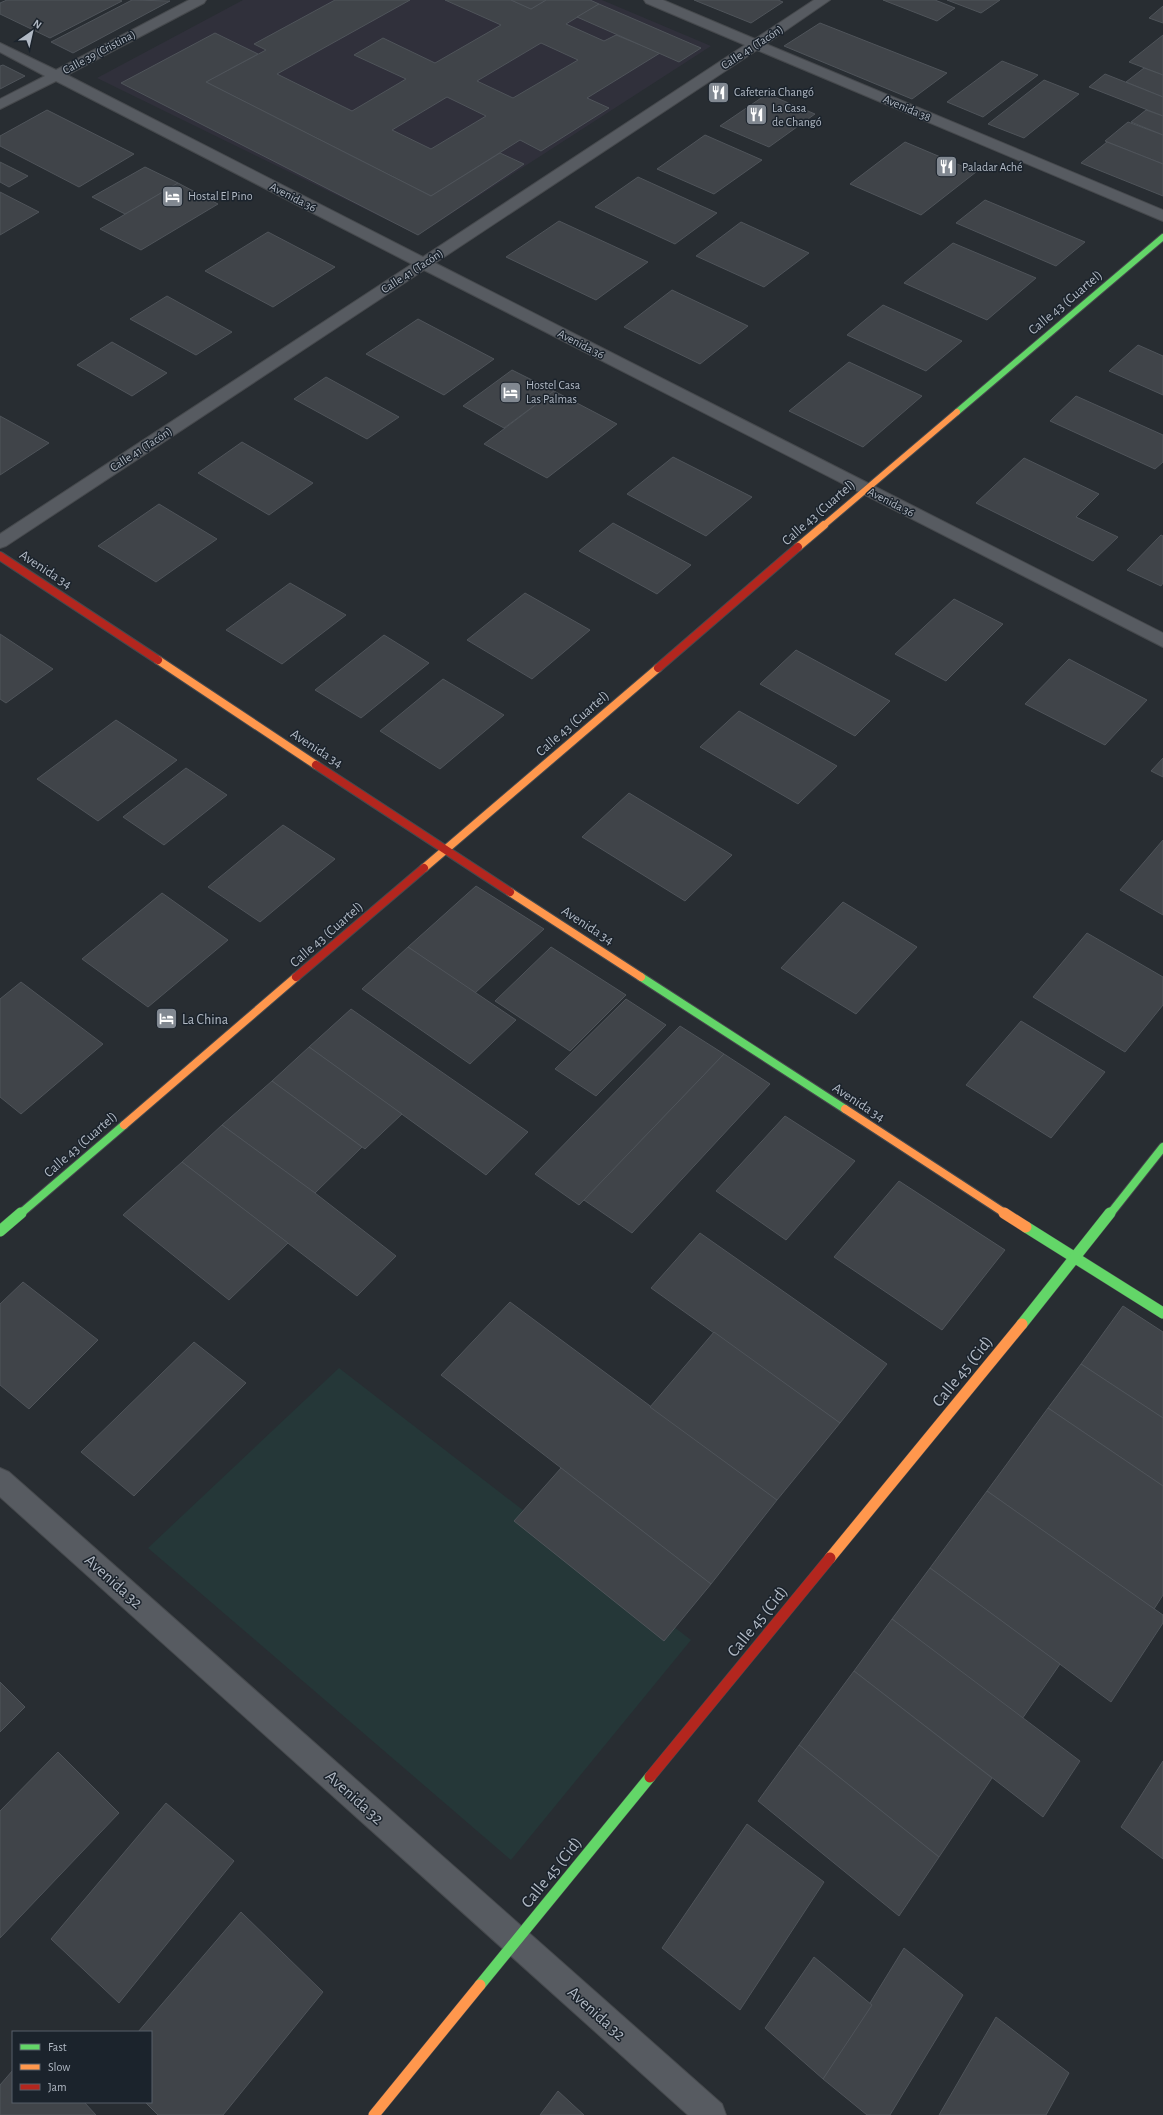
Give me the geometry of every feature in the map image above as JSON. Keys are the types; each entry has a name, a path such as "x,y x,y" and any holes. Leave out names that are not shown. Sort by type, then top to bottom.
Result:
{"street":[{"name":"Calle 39 (Cristina)","path":"0,105 199,0"},
{"name":"Avenida 38","path":"651,0 1163,216"},
{"name":"Calle 41 (Tacón)","path":"0,542 823,0"},
{"name":"Avenida 36","path":"0,47 1163,641"},
{"name":"Calle 43 (Cuartel)","path":"0,1231 866,489 1163,237"},
{"name":"Avenida 34","path":"0,556 446,850 1076,1259 1163,1313"},
{"name":"Calle 45 (Cid)","path":"374,2115 515,1940 1076,1259 1163,1147"},
{"name":"Avenida 32","path":"0,1480 711,2115"}],"shaded area":[{"path":"243,0 602,0 711,46 418,235 97,78"},
{"path":"339,1368 691,1640 511,1860 148,1548"}],"building":[{"path":"7,0 122,1 50,38 0,14 0,3"},
{"path":"132,0 170,1 73,53 51,42"},
{"path":"335,0 410,0 277,74 352,111 406,79 354,55 383,38 435,63 501,25 445,0 511,0 531,9 546,0 590,0 599,4 566,24 604,41 616,35 660,53 587,98 609,108 541,151 520,140 431,196 206,82 266,50 254,44","holes":["541,43 578,60 513,98 477,81","447,97 486,116 431,149 392,130"]},
{"path":"511,0 546,0 531,9"},
{"path":"694,0 778,0 783,2 751,23"},
{"path":"883,0 935,0 955,8 937,21"},
{"path":"947,0 1000,0 981,13"},
{"path":"599,4 701,48 679,62 577,17"},
{"path":"1163,6 1163,23 1149,18"},
{"path":"820,23 947,73 912,99 784,46"},
{"path":"215,33 258,54 206,82 431,196 500,153 524,164 418,235 121,83"},
{"path":"1163,35 1163,75 1129,62"},
{"path":"1002,61 1038,75 983,117 947,102"},
{"path":"3,65 25,76 0,89 0,66"},
{"path":"1144,68 1163,75 1163,97 1126,82"},
{"path":"1105,74 1163,97 1163,116 1089,87"},
{"path":"1044,80 1079,94 1024,138 988,124"},
{"path":"767,94 815,114 769,147 720,126"},
{"path":"47,110 134,154 79,187 0,146 0,136"},
{"path":"1146,110 1163,116 1163,135 1131,122"},
{"path":"1128,122 1163,135 1163,164 1105,141"},
{"path":"705,135 762,160 714,194 657,169"},
{"path":"905,142 976,172 921,215 850,184"},
{"path":"1107,142 1163,164 1163,196 1081,163"},
{"path":"0,162 28,176 9,187 0,182"},
{"path":"145,167 178,183 125,214 92,197"},
{"path":"638,177 717,213 675,244 595,207"},
{"path":"178,183 218,204 141,250 100,229"},
{"path":"0,192 39,212 0,235"},
{"path":"985,200 1085,242 1056,266 956,223"},
{"path":"559,221 648,262 596,300 506,257"},
{"path":"741,222 809,253 764,287 696,256"},
{"path":"268,232 335,267 273,307 205,271"},
{"path":"953,243 1036,278 987,320 904,283"},
{"path":"672,290 748,326 700,364 624,327"},
{"path":"167,296 232,332 196,355 130,319"},
{"path":"883,305 962,341 926,371 847,335"},
{"path":"418,319 494,359 444,395 366,354"},
{"path":"112,342 167,373 132,396 77,365"},
{"path":"1138,345 1163,356 1163,395 1109,371"},
{"path":"849,362 922,396 863,447 789,411"},
{"path":"512,370 554,391 504,428 463,406"},
{"path":"326,377 399,417 367,439 294,399"},
{"path":"554,391 617,424 547,478 484,444"},
{"path":"1076,396 1163,435 1163,462 1155,469 1050,421"},
{"path":"0,416 49,443 0,475"},
{"path":"242,442 313,483 269,515 198,473"},
{"path":"673,457 752,497 706,536 627,494"},
{"path":"1024,458 1099,494 1076,517 1118,537 1093,561 976,503"},
{"path":"159,504 217,539 156,582 98,546"},
{"path":"613,523 691,565 657,594 579,551"},
{"path":"1161,535 1163,536 1163,583 1161,586 1127,570"},
{"path":"290,583 346,615 282,664 226,630"},
{"path":"525,593 590,630 532,679 467,640"},
{"path":"954,599 1003,624 946,681 895,654"},
{"path":"0,634 53,669 6,703 0,699"},
{"path":"384,635 429,663 361,718 315,690"},
{"path":"796,650 890,701 855,736 760,684"},
{"path":"1069,659 1147,700 1105,745 1025,704"},
{"path":"443,679 504,715 440,769 380,731"},
{"path":"739,711 837,766 798,804 700,747"},
{"path":"116,720 177,760 98,821 37,779"},
{"path":"1163,758 1163,777 1151,771"},
{"path":"186,768 227,795 164,845 123,817"},
{"path":"629,793 732,855 685,901 582,837"},
{"path":"283,825 335,859 260,922 208,887"},
{"path":"1163,840 1163,915 1120,890"},
{"path":"476,886 544,929 475,993 408,947"},
{"path":"162,893 228,940 148,1007 82,959"},
{"path":"843,902 917,947 856,1014 781,968"},
{"path":"1087,933 1163,977 1163,1005 1125,1052 1033,997"},
{"path":"408,947 516,1020 470,1064 362,989"},
{"path":"551,947 626,995 570,1051 495,1001"},
{"path":"21,982 103,1044 21,1114 0,1097 0,999"},
{"path":"626,999 666,1025 596,1096 555,1069"},
{"path":"351,1009 528,1132 486,1175 309,1047"},
{"path":"1021,1021 1105,1072 1051,1138 966,1085"},
{"path":"680,1026 724,1054 584,1200 579,1205 535,1174"},
{"path":"309,1047 402,1114 365,1149 272,1081"},
{"path":"724,1054 770,1084 632,1233 584,1200"},
{"path":"272,1081 362,1147 315,1193 222,1125"},
{"path":"785,1116 855,1161 786,1240 716,1191"},
{"path":"222,1125 315,1193 396,1256 357,1296 182,1162"},
{"path":"182,1162 288,1243 229,1300 123,1215"},
{"path":"899,1181 1005,1250 942,1330 834,1257"},
{"path":"700,1233 887,1364 840,1423 651,1288"},
{"path":"23,1282 98,1340 29,1409 0,1385 0,1304"},
{"path":"510,1302 777,1500 711,1584 441,1375"},
{"path":"1123,1306 1163,1332 1163,1418 1081,1364"},
{"path":"714,1332 840,1423 777,1500 650,1407"},
{"path":"194,1342 246,1383 134,1496 81,1452"},
{"path":"1081,1364 1163,1418 1163,1486 1048,1408"},
{"path":"1048,1408 1163,1486 1163,1595 1154,1609 987,1491"},
{"path":"561,1468 711,1584 664,1641 514,1521"},
{"path":"987,1491 1163,1615 1163,1623 1111,1702 930,1568"},
{"path":"930,1568 1060,1664 1022,1719 892,1619"},
{"path":"892,1619 1080,1761 1043,1817 854,1671"},
{"path":"854,1671 992,1778 939,1857 799,1745"},
{"path":"0,1682 25,1707 0,1732"},
{"path":"799,1745 939,1857 899,1916 758,1801"},
{"path":"58,1752 119,1813 0,1938 0,1811"},
{"path":"1163,1761 1163,1859 1121,1827"},
{"path":"166,1803 234,1861 119,2003 51,1939"},
{"path":"747,1824 824,1882 740,2010 662,1948"},
{"path":"241,1912 323,1992 223,2115 158,2115 146,2103 152,2103 152,2031 139,2031"},
{"path":"904,1948 963,1995 890,2115 867,2115 823,2079"},
{"path":"814,1957 872,2005 823,2079 765,2028"},
{"path":"996,2017 1069,2073 1046,2115 939,2115"},
{"path":"12,2071 12,2103 85,2103 96,2115 0,2115 0,2085"},
{"path":"558,2091 584,2115 540,2115"}],"traffic: fast":[{"path":"957,412 1163,237"},
{"path":"641,977 845,1109"},
{"path":"0,1231 124,1125"},
{"path":"1022,1324 1163,1147"},
{"path":"1026,1227 1163,1313"},
{"path":"480,1985 650,1777"}],"traffic: slow":[{"path":"798,547 957,412"},
{"path":"158,660 316,765"},
{"path":"424,868 658,668"},
{"path":"510,892 641,977"},
{"path":"124,1125 296,977"},
{"path":"845,1109 1026,1227"},
{"path":"830,1558 1022,1324"},
{"path":"374,2115 480,1985"}],"traffic: jam":[{"path":"658,668 798,547"},
{"path":"0,556 158,660"},
{"path":"316,765 510,892"},
{"path":"296,977 424,868"},
{"path":"650,1777 830,1558"}],"place":[{"name":"Cafeteria Changó","path":"719,92"},
{"name":"La Casa de Changó","path":"757,115"},
{"name":"Paladar Aché","path":"946,167"},
{"name":"Hostal El Pino","path":"172,196"},
{"name":"Hostel Casa Las Palmas","path":"510,392"},
{"name":"La China","path":"167,1019"}]}
